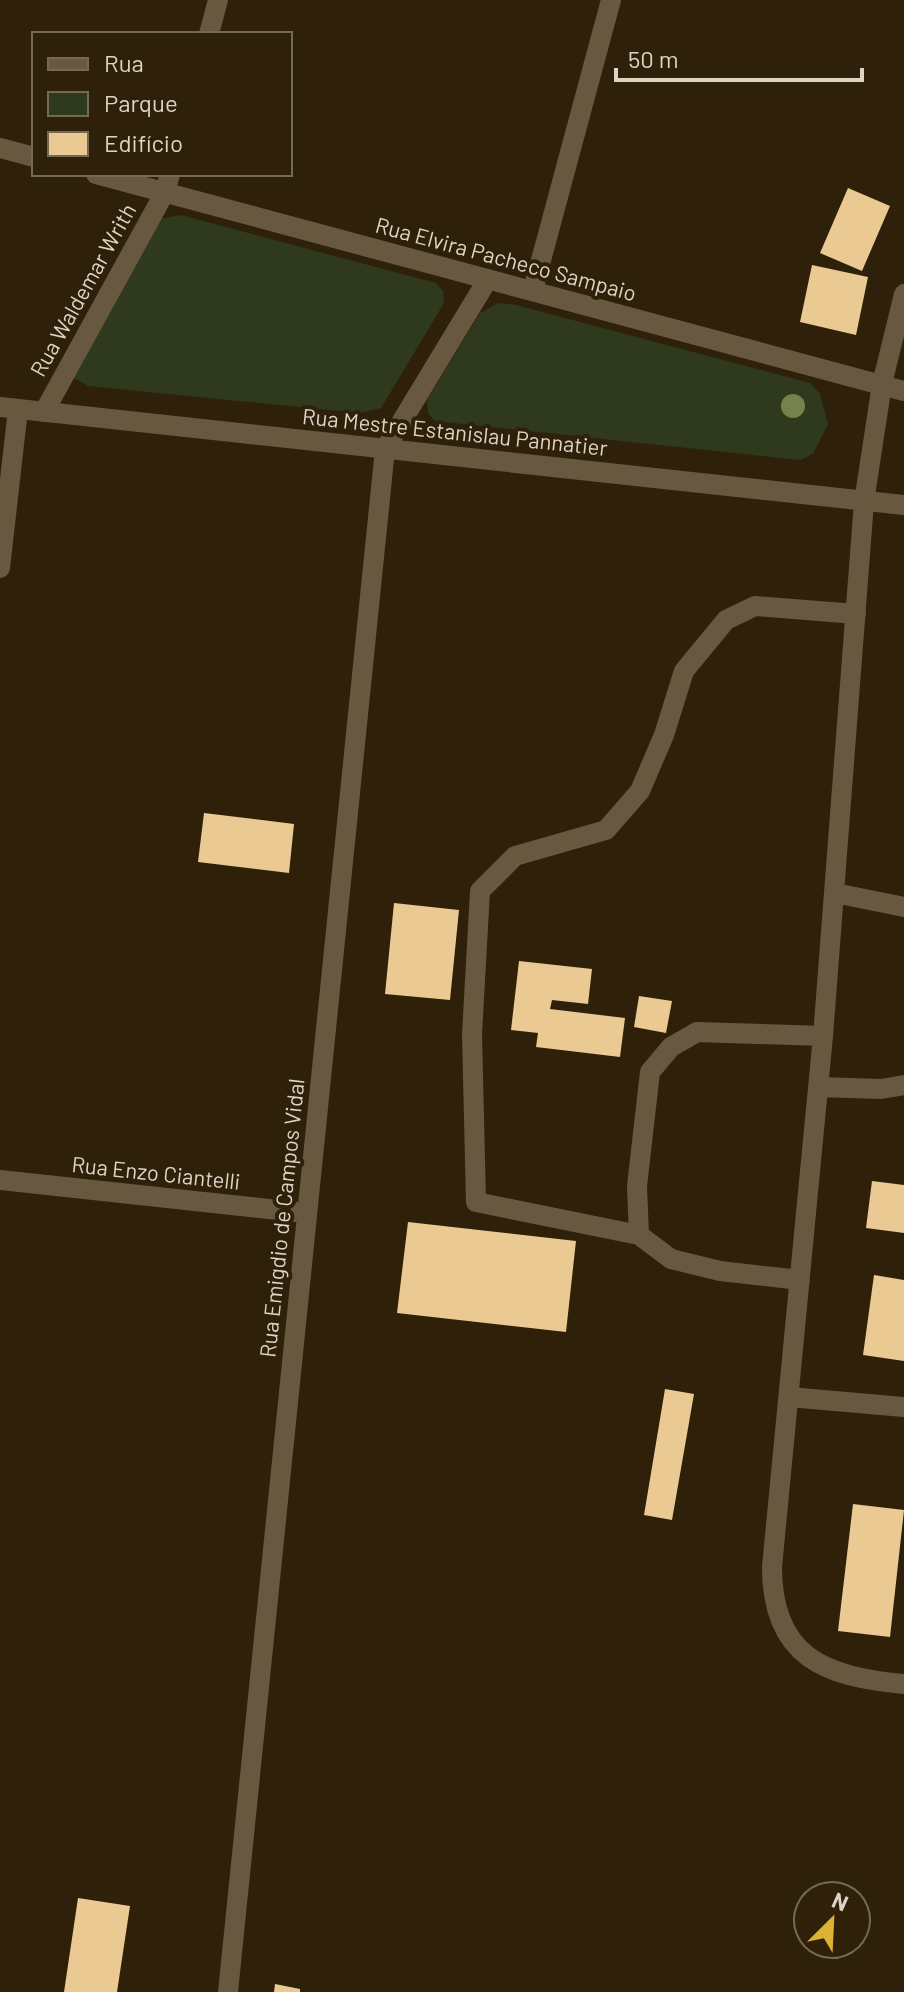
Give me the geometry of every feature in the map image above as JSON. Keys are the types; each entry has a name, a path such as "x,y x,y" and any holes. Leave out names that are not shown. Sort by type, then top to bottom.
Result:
{"street":[{"path":"210,32 218,0"},
{"path":"533,290 611,0"},
{"path":"0,148 32,156"},
{"name":"Rua Elvira Pacheco Sampaio","path":"112,176 168,183 488,279 904,391"},
{"name":"Rua Waldemar Writh","path":"44,412 168,183"},
{"path":"385,449 488,279"},
{"path":"904,294 882,384 864,502 819,1087 772,1567 772,1591 780,1621 796,1646 825,1668 868,1681 904,1684"},
{"path":"0,568 9,408"},
{"name":"Rua Mestre Estanislau Pannatier","path":"9,408 904,505"},
{"name":"Rua Emigdio de Campos Vidal","path":"228,1992 385,449"},
{"path":"800,1280 720,1271 671,1259 639,1235 476,1202 472,1034 480,891 515,856 606,830 640,791 664,735 684,671 726,620 755,606 856,614"},
{"path":"835,893 904,907"},
{"path":"639,1235 637,1186 650,1072 671,1047 697,1032 823,1036"},
{"path":"819,1087 881,1089 904,1085"},
{"name":"Rua Enzo Ciantelli","path":"0,1180 306,1213"},
{"path":"789,1397 904,1407"}],"green space":[{"path":"181,215 436,283 443,291 444,303 381,408 360,413 88,386 74,378 159,219"},
{"path":"498,303 516,305 810,383 820,394 828,424 813,454 800,460 435,421 428,413 427,400 480,313"}],"building":[{"path":"848,188 890,206 862,271 820,253"},
{"path":"812,265 868,277 856,335 800,322"},
{"path":"204,813 294,824 289,873 198,862"},
{"path":"394,903 459,910 450,1000 385,994"},
{"path":"519,961 592,969 588,1004 552,1000 550,1009 625,1018 620,1057 536,1047 538,1033 511,1030"},
{"path":"639,996 672,1001 666,1033 634,1027"},
{"path":"872,1181 904,1185 904,1233 866,1228"},
{"path":"408,1222 576,1241 566,1332 397,1313"},
{"path":"874,1275 904,1280 904,1361 863,1355"},
{"path":"665,1389 694,1394 672,1520 644,1515"},
{"path":"853,1504 904,1510 890,1637 838,1631"},
{"path":"78,1898 130,1906 117,1992 64,1992"},
{"path":"275,1984 300,1989 300,1992 274,1992"}]}
